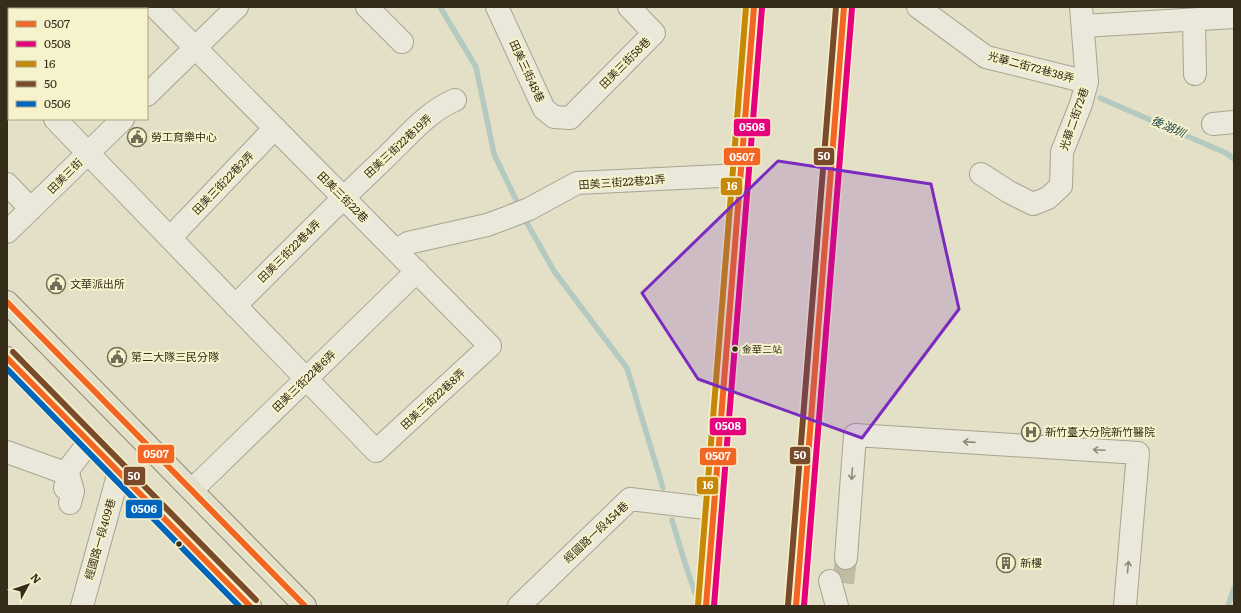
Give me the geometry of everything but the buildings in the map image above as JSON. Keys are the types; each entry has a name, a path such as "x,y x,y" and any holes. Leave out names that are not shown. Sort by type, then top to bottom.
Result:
{"main road":[{"path":"7,302 305,606"},
{"path":"10,368 90,441 250,606"}],"street":[{"name":"田美三街22巷","path":"155,7 490,346"},
{"path":"148,94 237,7"},
{"path":"367,7 402,42"},
{"name":"田美三街48巷","path":"497,7 544,109 554,117 570,118"},
{"name":"田美三街58巷","path":"570,118 654,33 629,7"},
{"path":"706,606 754,7"},
{"path":"796,606 844,7"},
{"name":"光華二街72巷38弄","path":"918,7 986,57 1087,82"},
{"path":"1082,16 1194,20 1234,17"},
{"name":"光華二街72巷","path":"981,174 1009,192 1033,204 1048,198 1061,186 1062,152 1081,104 1087,82 1082,16"},
{"path":"1194,20 1195,74"},
{"name":"田美三街22巷19弄","path":"343,197 427,118 444,104 455,100"},
{"path":"56,120 306,379"},
{"name":"田美三街","path":"7,232 122,120"},
{"name":"田美三街22巷2弄","path":"170,238 275,128"},
{"name":"田美三街22巷21弄","path":"396,250 408,243 487,225 519,212 577,183 741,175"},
{"path":"7,184 31,209"},
{"name":"田美三街22巷4弄","path":"235,306 343,197"},
{"name":"田美三街22巷6弄","path":"192,490 417,272"},
{"name":"田美三街22巷8弄","path":"306,379 376,451 490,346"},
{"path":"839,557 849,517 855,435 1138,452 1125,606"},
{"path":"66,502 70,467 90,441"},
{"path":"7,452 68,474"},
{"name":"經國路一段409巷","path":"82,606 119,472"},
{"name":"經國路一段454巷","path":"519,606 630,499 714,509"},
{"path":"837,606 837,582 842,606"}],"highlighted area":[{"path":"778,161 931,184 959,309 862,438 698,379 642,293"}],"waterway":[{"path":"440,7 476,67 494,154 520,208"},
{"name":"後湖圳","path":"1100,98 1226,153 1234,159"},
{"path":"523,216 554,271 627,368 663,488"},
{"path":"672,520 695,593"},
{"name":"後湖圳","path":"1228,606 1234,588"}],"tunnel":[{"path":"843,583 846,558"}],"transit line":[{"name":"16","path":"698,605 746,7"},
{"name":"0507","path":"706,606 754,7"},
{"name":"50","path":"788,605 836,7"},
{"name":"0507","path":"796,606 844,7"},
{"name":"0508","path":"714,606 762,8"},
{"name":"0508","path":"804,606 852,8"},
{"name":"0507","path":"7,302 305,606"},
{"name":"50","path":"13,352 256,600"},
{"name":"0507","path":"7,358 250,606"},
{"name":"0506","path":"7,369 239,606"}],"place":[{"name":"勞工育樂中心","path":"137,137"},
{"name":"文華派出所","path":"56,284"},
{"name":"金華二站","path":"735,349"},
{"name":"第二大隊三民分隊","path":"117,357"},
{"name":"新竹臺大分院新竹醫院","path":"1031,432"},
{"name":"新樓","path":"1006,563"}]}
